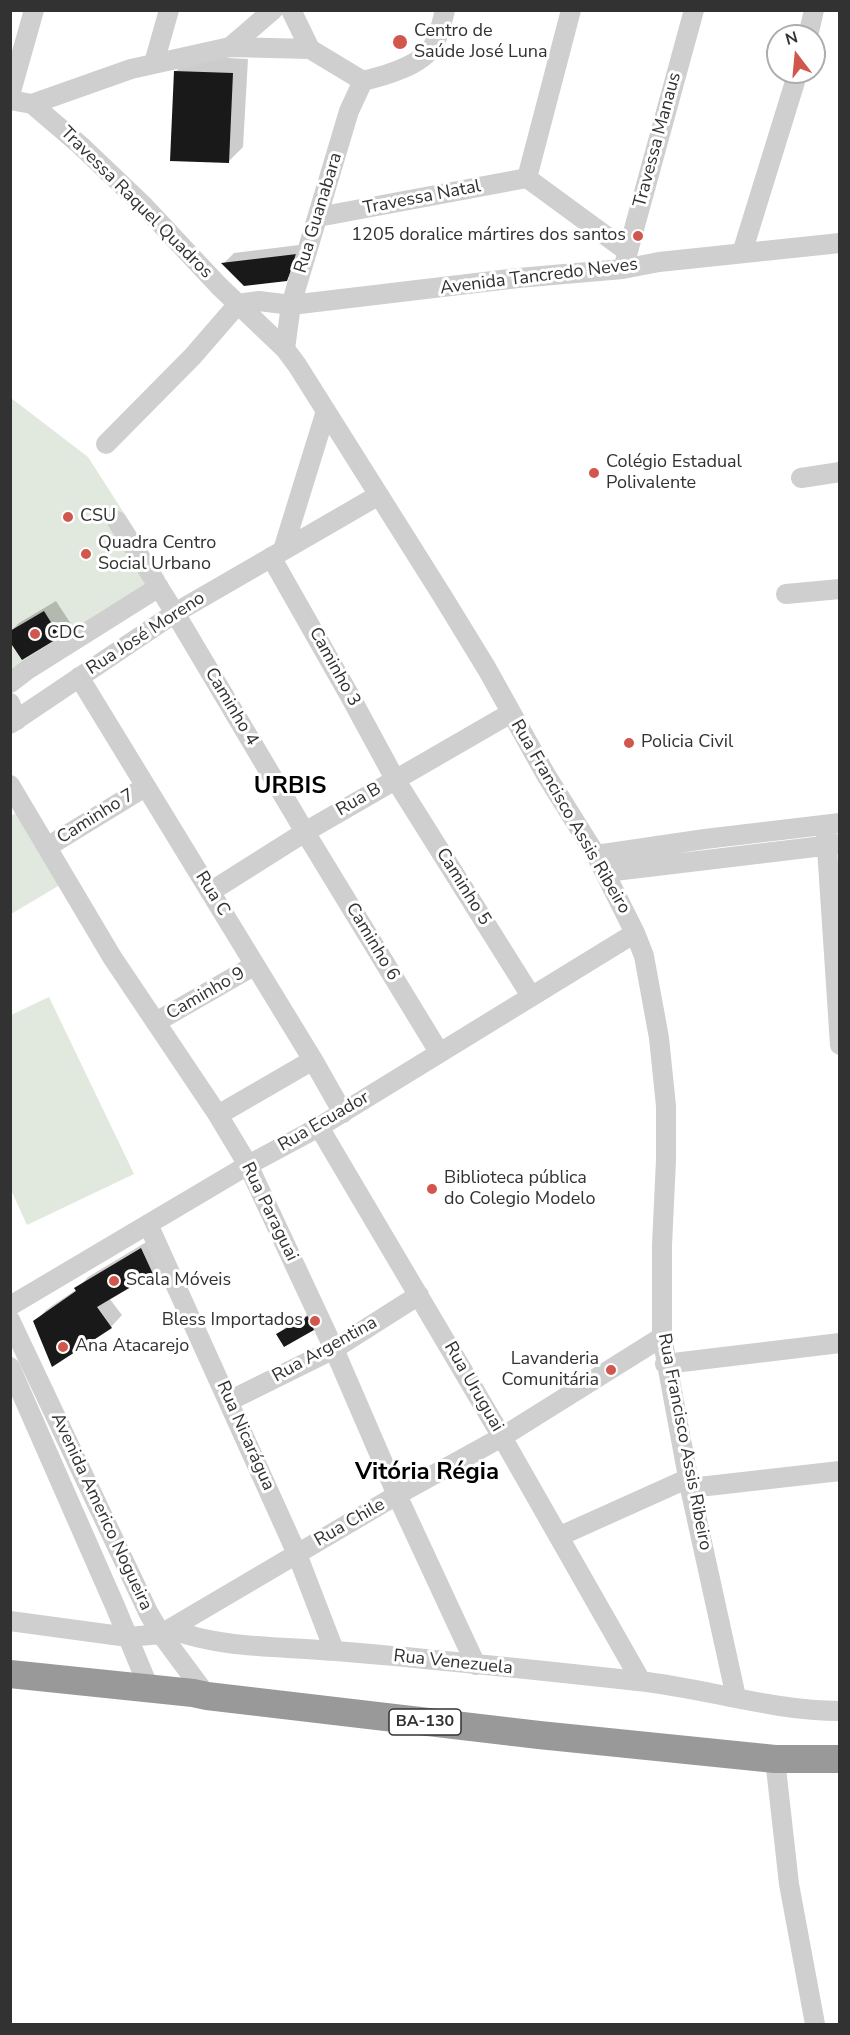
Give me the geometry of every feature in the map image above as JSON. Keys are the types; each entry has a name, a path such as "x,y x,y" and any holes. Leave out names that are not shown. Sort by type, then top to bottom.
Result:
{"highway":[{"name":"BA-130","path":"10,1674 149,1688 539,1735 775,1759 840,1759"}],"street":[{"path":"10,95 34,10"},
{"path":"154,63 169,10"},
{"path":"230,48 273,10"},
{"path":"291,10 310,49"},
{"path":"571,10 527,178 625,260"},
{"name":"Travessa Manaus","path":"625,260 694,10"},
{"path":"10,100 32,104 106,77 154,63 230,48 310,49 363,81 395,71 422,58 430,51 437,39 445,11"},
{"name":"Rua Guanabara","path":"285,349 291,305 350,111 363,81"},
{"path":"742,253 794,84"},
{"name":"Travessa Raquel Quadros","path":"32,104 80,145 144,206 238,304 285,349"},
{"name":"Travessa Natal","path":"318,217 527,178"},
{"name":"Avenida Tancredo Neves","path":"238,304 259,301 291,305 518,278 625,260 659,262 840,243"},
{"path":"106,444 193,356 238,304"},
{"name":"Rua Francisco Assis Ribeiro","path":"285,349 308,381 460,624 546,775 606,872 644,956 660,1038 666,1106 662,1337 689,1483 736,1697"},
{"path":"277,553 326,411"},
{"path":"801,478 840,472"},
{"name":"Rua José Moreno","path":"13,716 176,613 379,495"},
{"name":"Caminho 4","path":"117,521 176,613 305,832"},
{"name":"Caminho 3","path":"277,553 395,779"},
{"path":"10,683 159,587"},
{"path":"786,594 840,589"},
{"name":"Rua C","path":"79,676 343,1113"},
{"name":"Rua B","path":"210,892 305,832 511,713"},
{"name":"Caminho 5","path":"395,779 531,996"},
{"name":"Rua Paraguai","path":"10,785 112,957 218,1115 248,1165 334,1349 397,1496 476,1665"},
{"name":"Caminho 7","path":"47,847 145,787"},
{"path":"596,855 705,838 832,824 840,1046"},
{"name":"Caminho 6","path":"305,832 439,1052"},
{"path":"606,872 833,845"},
{"name":"Rua Ecuador","path":"10,1306 248,1165 343,1113 635,933"},
{"name":"Caminho 9","path":"156,1022 255,965"},
{"path":"218,1115 313,1060"},
{"name":"Rua Uruguai","path":"319,1127 560,1536 641,1682"},
{"name":"Rua Nicarágua","path":"148,1224 297,1554 334,1650"},
{"name":"Rua Argentina","path":"229,1401 334,1349 419,1295"},
{"name":"Avenida Americo Nogueira","path":"10,1320 149,1614 165,1632 207,1696"},
{"name":"Rua Chile","path":"165,1632 502,1437 662,1337"},
{"path":"666,1364 840,1343"},
{"name":"Avenida Americo Nogueira","path":"10,1367 149,1688"},
{"path":"560,1536 689,1483 840,1471"},
{"path":"90,1549 114,1537"},
{"name":"Rua Venezuela","path":"10,1621 128,1637 165,1632 227,1643 334,1650 641,1682 736,1697 798,1710 840,1711"},
{"path":"775,1759 789,1884 815,2025"}],"shaded area":[{"name":"CSU","path":"11,398 88,457 165,577 11,677"},
{"path":"23,808 65,882 11,914 11,816"},
{"path":"49,997 134,1174 27,1225 11,1190 11,1015"}],"building":[{"path":"174,71 233,73 229,163 170,161"},
{"path":"297,254 287,281 244,286 221,263"},
{"name":"CDC","path":"44,611 60,637 22,660 10,642 10,631"},
{"path":"141,1248 153,1274 97,1307 112,1328 52,1367 33,1321 76,1291 74,1288"},
{"path":"313,1313 321,1326 284,1347 276,1334"}],"place":[{"name":"Centro de Saúde José Luna","path":"400,42"},
{"name":"1205 doralice mártires dos santos","path":"638,236"},
{"name":"Colégio Estadual Polivalente","path":"594,473"},
{"name":"CSU","path":"68,517"},
{"name":"Quadra Centro Social Urbano","path":"86,554"},
{"name":"CDC","path":"35,634"},
{"name":"Policia Civil","path":"629,743"},
{"name":"Biblioteca pública do Colegio Modelo","path":"432,1189"},
{"name":"Scala Móveis","path":"114,1281"},
{"name":"Bless Importados","path":"315,1321"},
{"name":"Ana Atacarejo","path":"63,1347"},
{"name":"Lavanderia Comunitária","path":"611,1370"}],"district":[{"name":"URBIS","path":"290,787"},
{"name":"Vitória Régia","path":"427,1473"}]}
